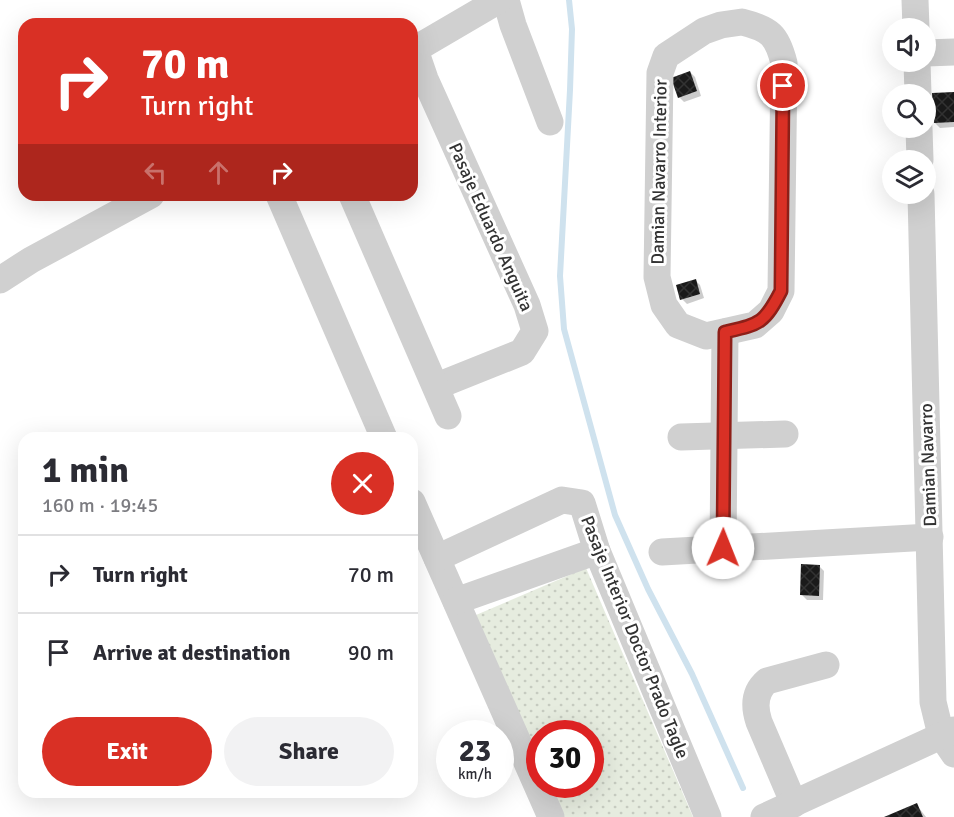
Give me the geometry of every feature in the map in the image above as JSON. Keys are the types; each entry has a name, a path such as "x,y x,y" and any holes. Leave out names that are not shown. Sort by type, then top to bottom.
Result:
{"street":[{"path":"418,49 499,0"},
{"path":"506,0 513,25 550,122"},
{"path":"915,0 916,18"},
{"name":"Damian Navarro Interior","path":"742,22 768,32 779,44 784,63 781,291 771,311 755,325 725,332 706,336 678,325 664,305 657,277 660,73 666,56 704,31 721,25 742,22"},
{"path":"936,53 954,52"},
{"name":"Pasaje Eduardo Anguita","path":"418,61 527,305 535,331 522,352 436,386"},
{"path":"0,280 140,201"},
{"path":"282,201 381,432"},
{"path":"355,201 448,416"},
{"name":"Damian Navarro","path":"921,204 933,702 950,740"},
{"path":"723,548 725,332"},
{"path":"681,437 785,434"},
{"name":"Pasaje Interior Doctor Prado Tagle","path":"437,558 562,500 582,503 597,551 708,817"},
{"path":"418,515 551,817"},
{"path":"662,552 930,537"},
{"path":"456,601 597,551"},
{"path":"826,665 766,681 760,686 757,694 756,712 778,811 950,740"}],"shaded area":[{"path":"586,568 693,817 562,817 554,798 604,798 604,720 526,720 526,731 476,615"}],"building":[{"path":"690,71 697,91 678,98 671,78"},
{"path":"954,92 954,122 936,123 936,93"},
{"path":"696,279 700,294 680,300 676,285"},
{"path":"801,564 820,565 819,596 800,595"},
{"path":"917,803 923,817 884,817"}],"waterway":[{"path":"569,0 572,29 560,276 564,329 615,515 648,589 692,674 743,788"}],"route":[{"path":"723,548 725,332 755,325 771,311 781,291 783,86"}]}
